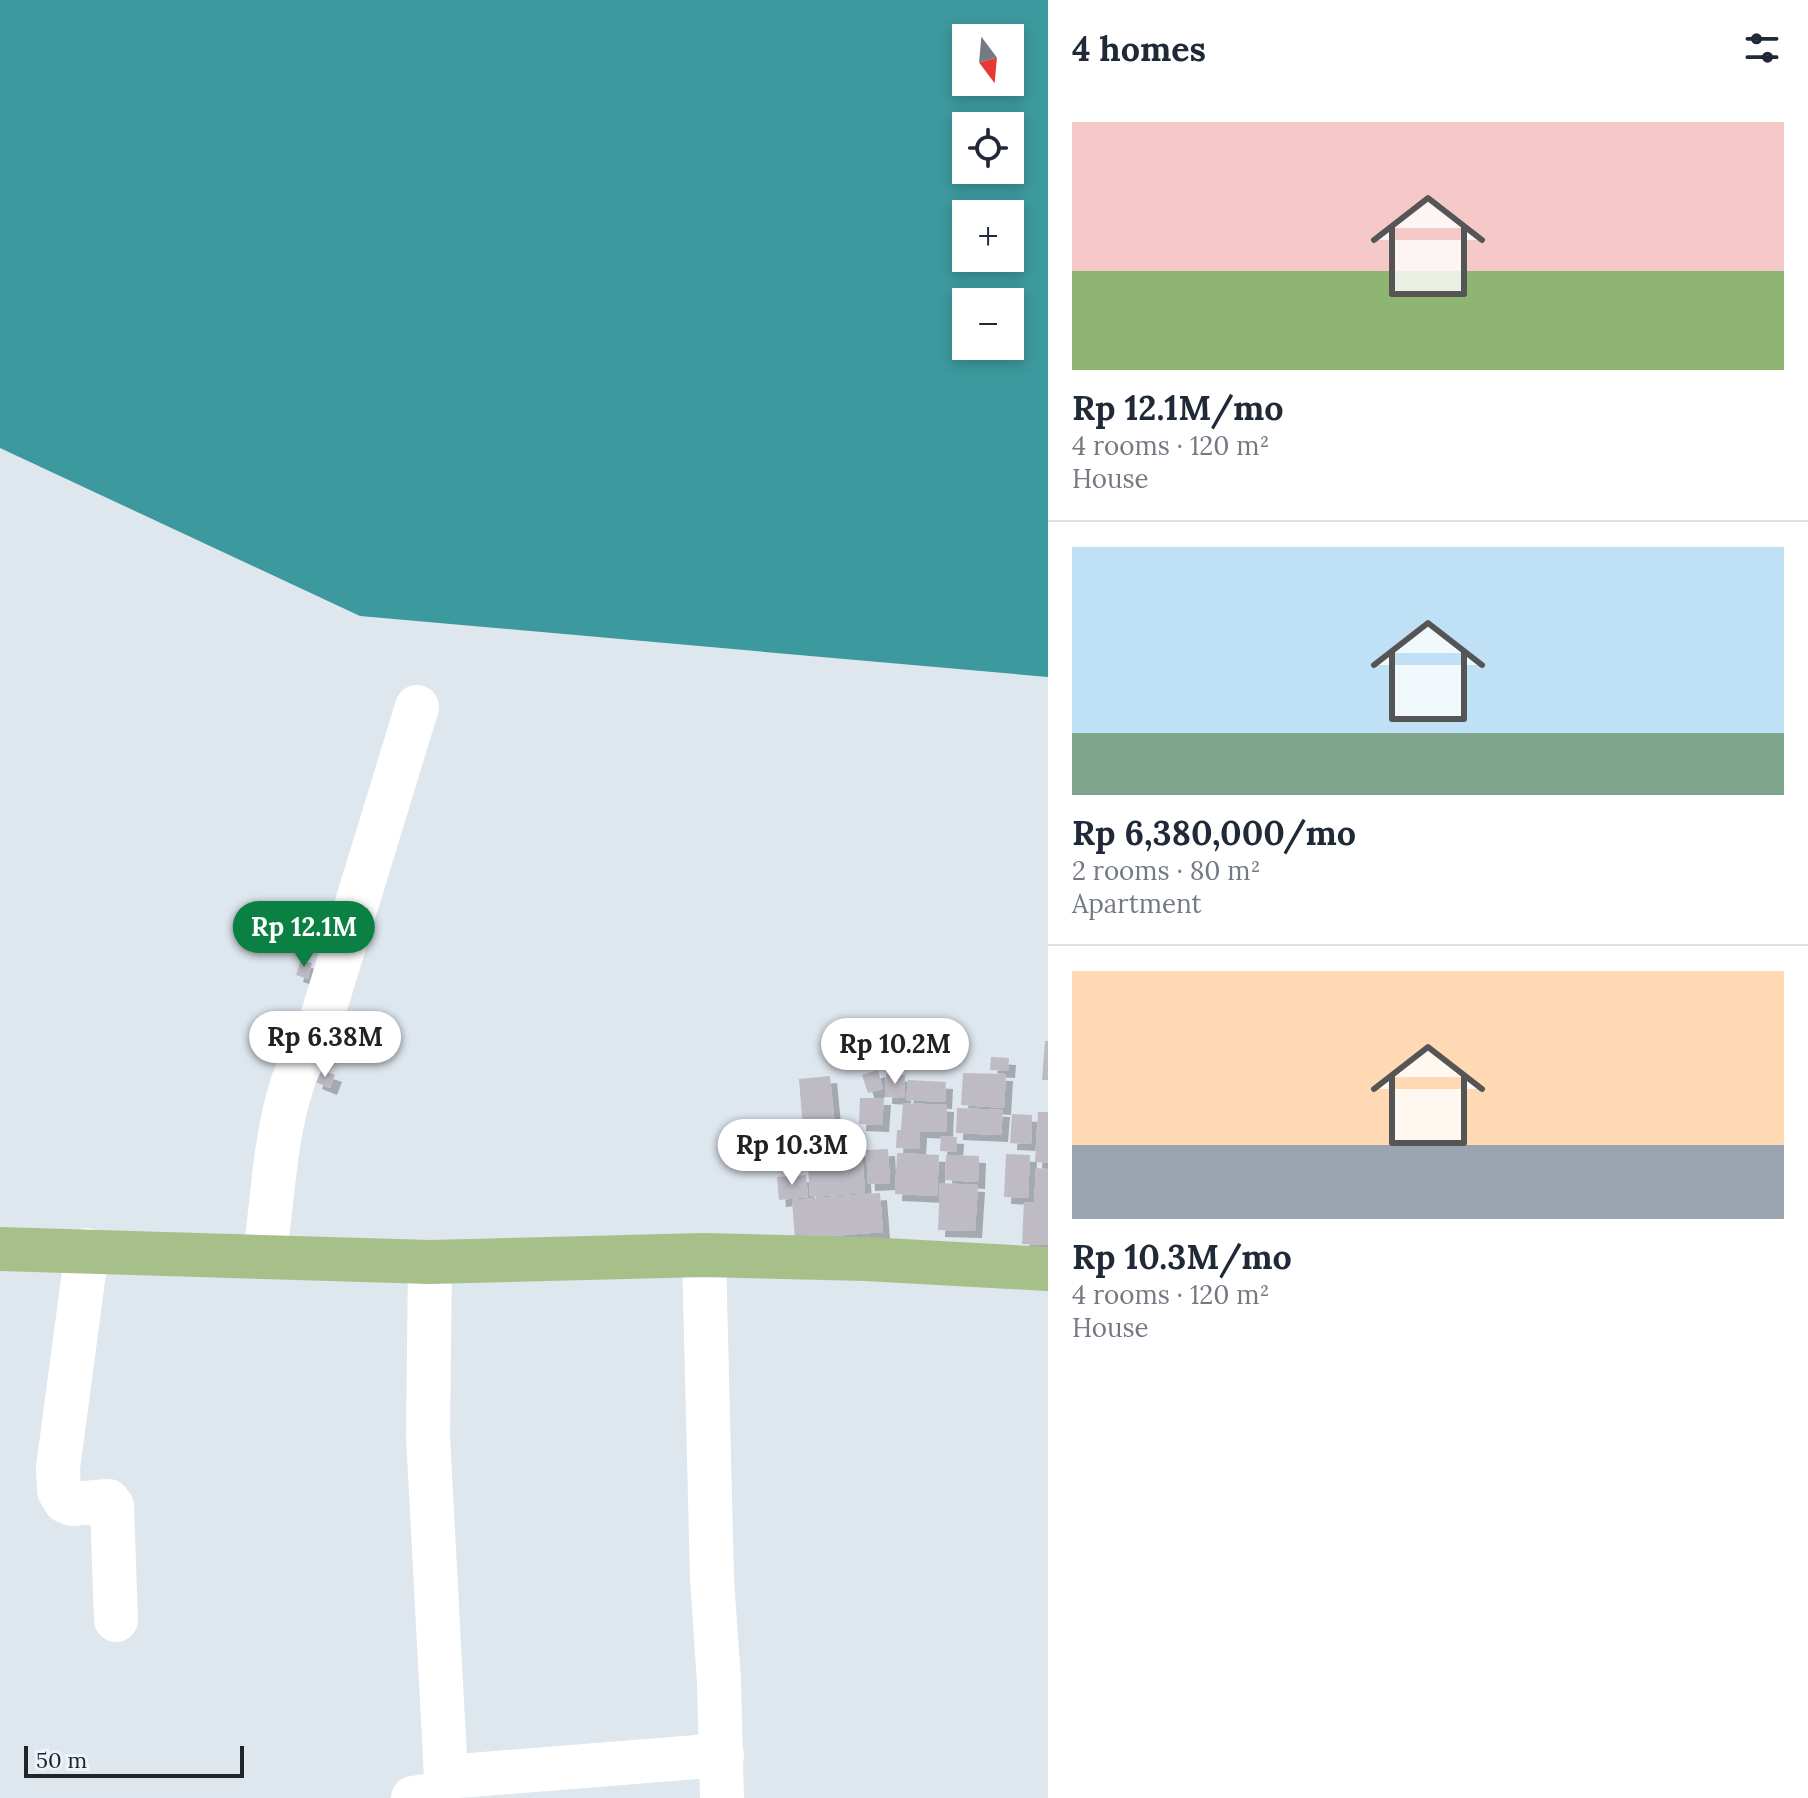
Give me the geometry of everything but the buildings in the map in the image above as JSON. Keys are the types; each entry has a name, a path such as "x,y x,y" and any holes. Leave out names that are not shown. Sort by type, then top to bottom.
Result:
{"main road":[{"path":"0,1249 430,1262 704,1255 866,1259 1048,1269"}],"street":[{"path":"265,1256 281,1126 291,1087 316,1037 417,707"},
{"path":"87,1250 58,1468 59,1491 65,1501 72,1504 111,1503 116,1620"},
{"path":"704,1255 712,1579 722,1798"},
{"path":"430,1262 430,1788 722,1755"}],"water":[{"path":"0,0 1048,0 1048,677 360,616 0,448"}]}
